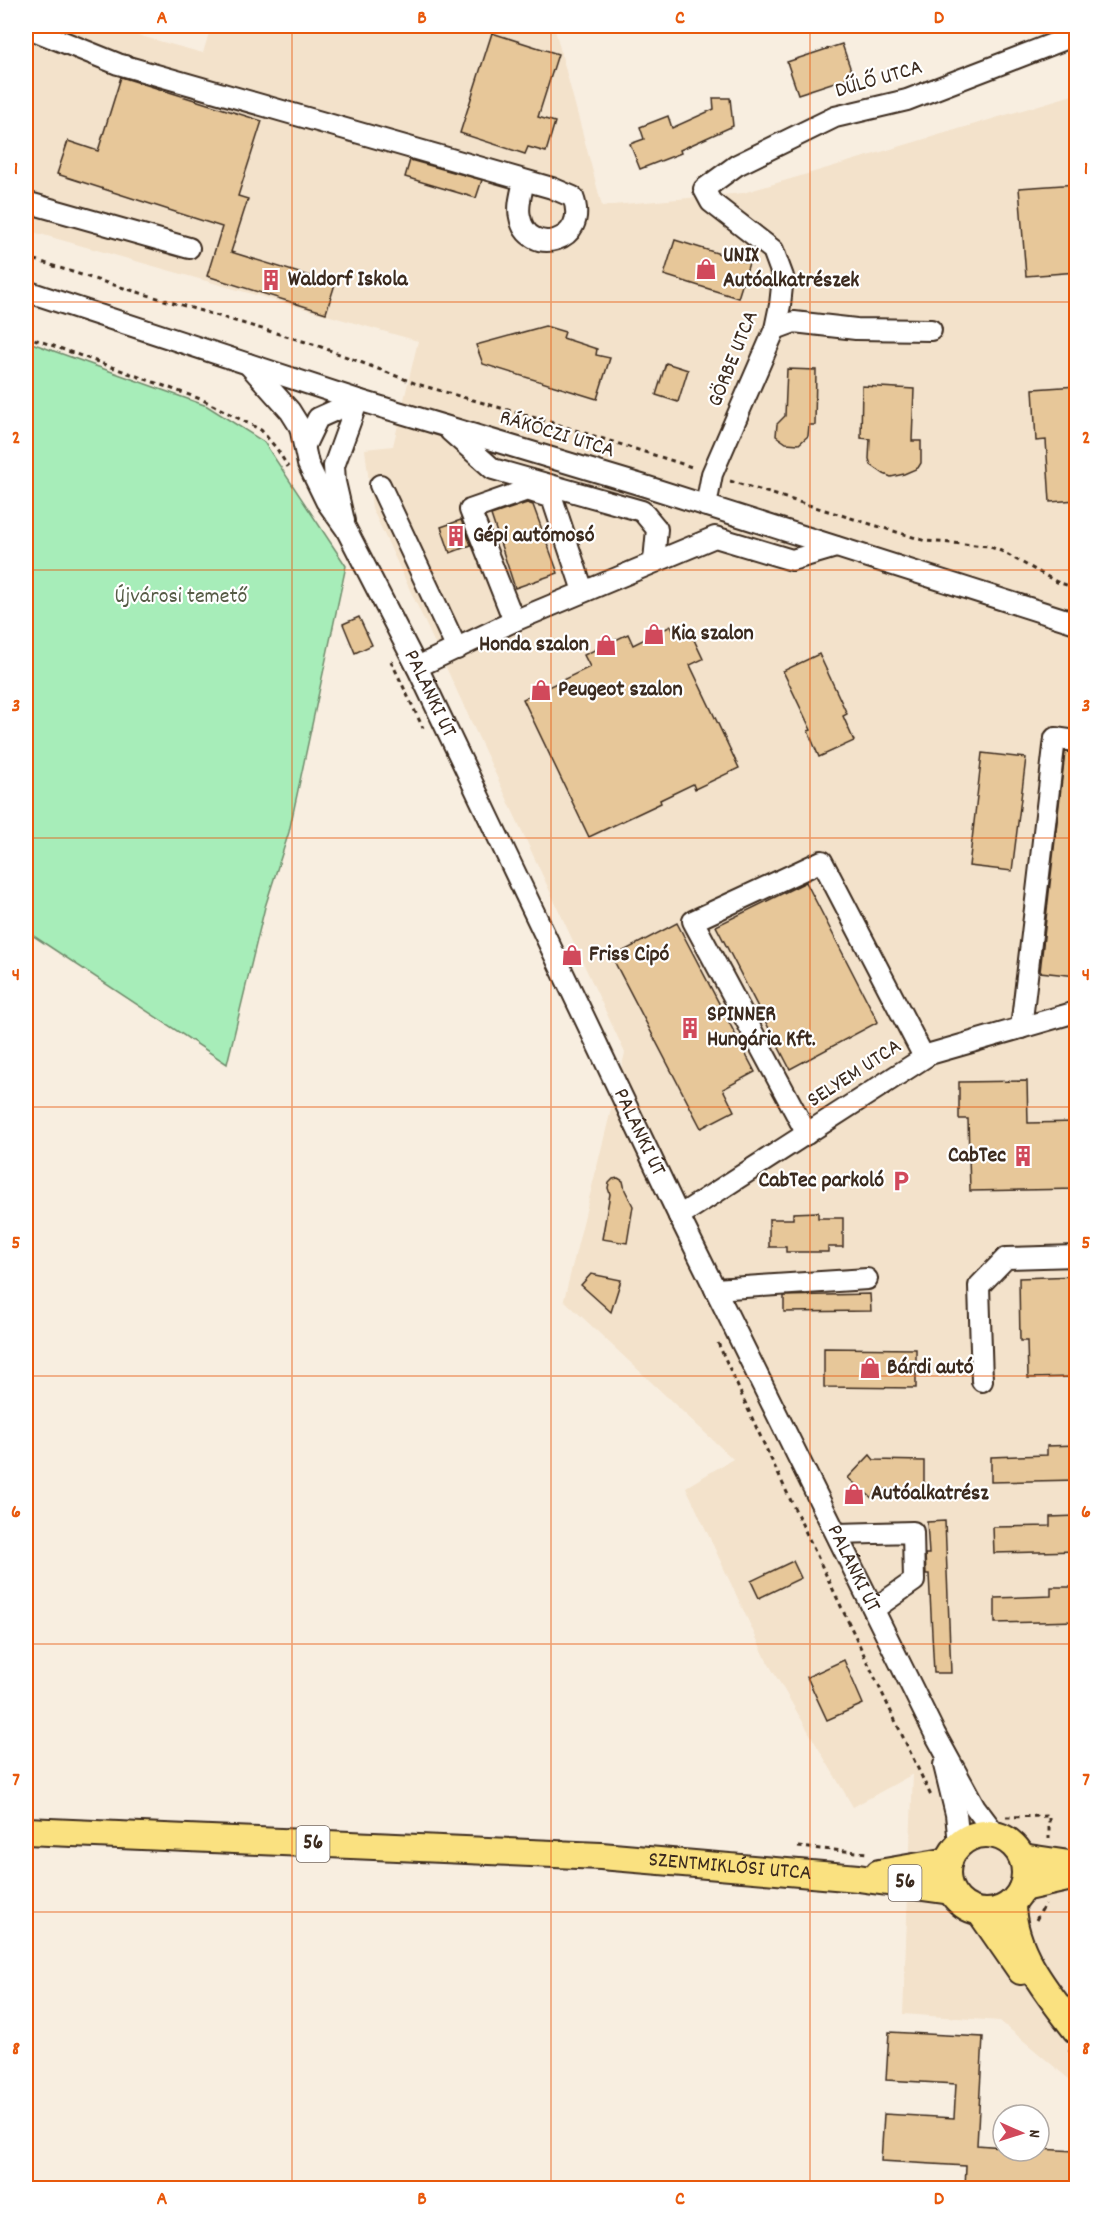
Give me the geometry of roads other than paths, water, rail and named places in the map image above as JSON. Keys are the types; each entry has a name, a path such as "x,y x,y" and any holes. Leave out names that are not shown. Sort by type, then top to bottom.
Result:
{"main road":[{"name":"SZENTMIKLÓSI UTCA","path":"26,1831 601,1856 858,1878"},
{"name":"56","path":"858,1878 954,1853 976,1835 996,1835"},
{"path":"996,1835 1007,1840 1022,1857 1025,1878 1017,1895 1012,1917 1026,1957 1055,2003 1069,2036"},
{"name":"56","path":"954,1853 947,1881 951,1891 963,1905 980,1912"},
{"path":"1022,1857 1077,1865"},
{"path":"980,1912 1002,1909 1017,1895 1077,1876"},
{"name":"56","path":"858,1878 951,1891"},
{"path":"980,1912 1030,1983 1055,2003"}],"street":[{"path":"26,27 118,64 524,180"},
{"name":"DŰLŐ UTCA","path":"704,189 737,165 835,117 908,100 1077,35"},
{"name":"GÖRBE UTCA","path":"704,189 711,202 773,250 783,277 775,329 712,474 706,506"},
{"path":"26,202 189,248"},
{"name":"RÁKÓCZI UTCA","path":"26,291 358,400 706,506 1077,623"},
{"path":"775,329 794,322 856,329 931,330"},
{"name":"PALÁNKI ÚT","path":"248,364 290,411 300,427 308,464 326,501 346,529 417,667 715,1289 935,1734 975,1807 996,1835"},
{"path":"305,446 318,418 358,400"},
{"name":"PALÁNKI ÚT","path":"346,529 335,482 334,466 358,400"},
{"path":"444,426 493,469 642,511 657,529 654,561"},
{"path":"380,485 457,648"},
{"path":"514,621 470,510 527,490 552,498 583,591"},
{"path":"417,667 514,621 715,537 792,560 836,547"},
{"path":"1021,1028 1055,738 1077,741"},
{"path":"807,1134 693,921 822,861 924,1057"},
{"name":"SELYEM UTCA","path":"679,1216 924,1057 1077,1012"},
{"path":"982,1381 979,1286 1006,1258 1077,1256"},
{"path":"715,1289 867,1279"},
{"path":"837,1534 913,1532 914,1581 874,1609"},
{"name":"PALÁNKI ÚT","path":"935,1734 956,1814 954,1853"}],"place":[{"name":"UNIX Autóalkatrészek","path":"706,269"},
{"name":"Waldorf Iskola","path":"271,280"},
{"name":"Gépi autómosó","path":"456,536"},
{"name":"Kia szalon","path":"654,634"},
{"name":"Honda szalon","path":"606,645"},
{"name":"Peugeot szalon","path":"541,690"},
{"name":"Friss Cipó","path":"572,955"},
{"name":"SPINNER Hungária Kft.","path":"690,1028"},
{"name":"CabTec","path":"1023,1156"},
{"name":"CabTec parkoló","path":"901,1181"},
{"name":"Bárdi autó","path":"870,1368"},
{"name":"Autóalkatrész","path":"854,1494"}],"park label":[{"name":"Újvárosi temető","path":"181,597"}]}
